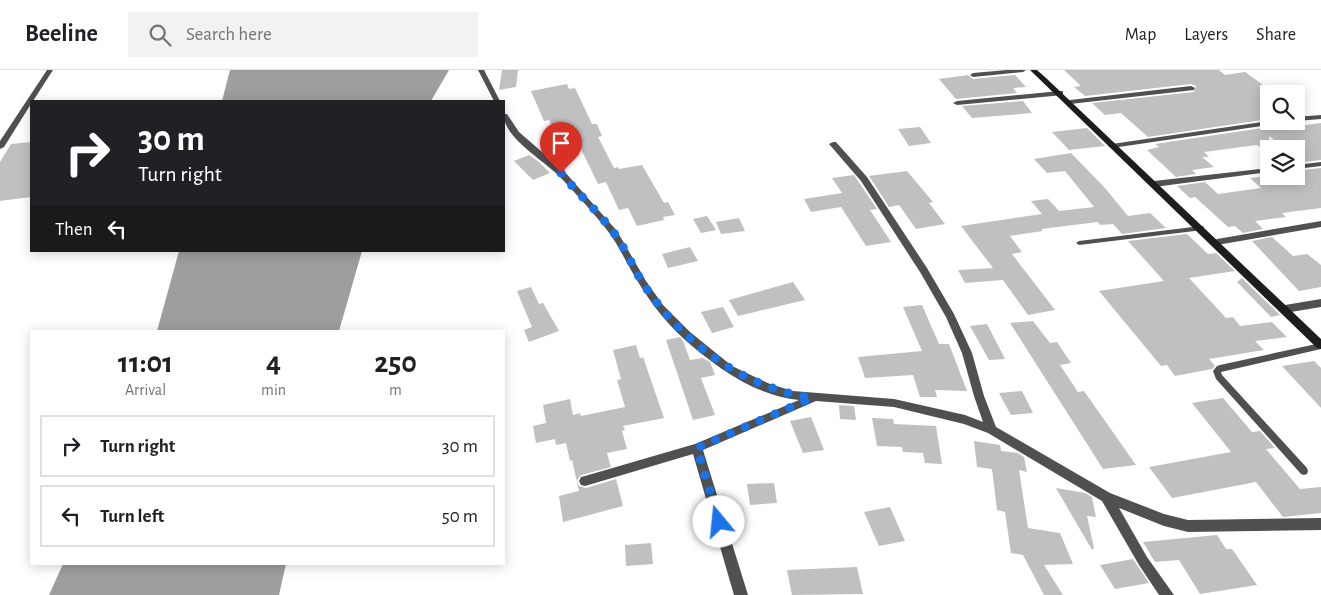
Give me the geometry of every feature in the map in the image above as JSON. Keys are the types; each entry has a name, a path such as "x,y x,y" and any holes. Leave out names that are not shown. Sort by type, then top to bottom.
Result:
{"street":[{"path":"31,100 50,70"},
{"path":"481,70 496,100"},
{"path":"1033,70 1070,102 1112,146 1217,242 1321,345"},
{"path":"1070,102 1192,88"},
{"path":"957,104 1060,93"},
{"path":"0,147 30,101"},
{"path":"1305,118 1321,117"},
{"path":"505,118 516,134 561,173 602,218 619,241 660,308 686,335 728,369 767,388 812,398 894,403 965,420 992,430 1106,497 1164,520 1188,526 1321,524"},
{"path":"1112,146 1260,124"},
{"path":"833,144 864,179 924,270 951,317 967,353 979,396 992,430"},
{"path":"1305,166 1321,164"},
{"path":"1154,184 1260,171"},
{"path":"1217,242 1321,224"},
{"path":"1285,309 1321,303"},
{"path":"585,480 697,448 812,398"},
{"path":"697,448 740,595"},
{"path":"1106,497 1143,562 1167,595"}],"lane":[{"path":"973,75 1023,70"},
{"path":"1079,243 1201,228"},
{"path":"1304,471 1219,377 1218,372 1220,368 1321,345"}],"shaded area":[{"path":"230,70 449,70 432,100 222,100"},
{"path":"179,252 362,252 339,330 157,330"},
{"path":"63,565 286,565 279,595 49,595"}],"building":[{"path":"502,70 518,70 516,87 499,90"},
{"path":"1064,70 1219,70 1225,75 1245,72 1263,85 1260,85 1260,120 1148,137 1121,113 1105,115 1092,103 1194,92 1196,86 1191,84 1085,96 1074,87 1081,86"},
{"path":"968,75 973,79 1015,75 1026,87 1013,88 1017,93 956,99 939,79"},
{"path":"567,84 569,89 575,88 592,124 597,124 602,136 598,137 614,168 618,167 619,169 642,165 664,203 668,202 675,215 663,217 664,220 637,226 628,208 619,210 606,182 598,184 576,139 564,139 559,127 553,128 549,120 544,121 531,91"},
{"path":"1023,101 1032,113 972,118 962,106"},
{"path":"1321,123 1321,160 1305,162 1305,140 1274,140 1269,136 1269,140 1260,140 1260,147 1257,145 1204,152 1209,157 1202,157 1214,167 1192,170 1196,174 1176,177 1147,150 1159,147 1155,144 1260,128 1260,130 1305,130 1305,125"},
{"path":"920,127 931,143 909,146 898,129"},
{"path":"1087,128 1105,146 1069,150 1052,132"},
{"path":"30,142 30,197 0,201 0,162 11,144"},
{"path":"1071,153 1105,188 1128,216 1150,213 1166,228 1122,234 1113,224 1100,225 1098,222 1041,229 1043,231 1010,236 1022,252 1012,254 1055,310 1028,315 1003,280 965,283 958,270 993,268 961,226 1042,214 1031,201 1048,199 1059,211 1094,207 1065,171 1047,173 1034,159"},
{"path":"529,155 550,173 533,180 514,161"},
{"path":"1321,168 1321,208 1282,213 1286,217 1255,221 1263,229 1243,233 1235,226 1228,227 1195,197 1190,198 1177,186 1205,182 1218,194 1261,188 1250,178 1260,177 1260,185 1305,185 1305,170"},
{"path":"907,171 933,202 929,203 945,224 916,229 899,205 889,207 869,176"},
{"path":"854,175 877,209 870,210 891,242 866,246 841,207 811,212 804,199 842,193 832,178"},
{"path":"707,216 716,230 701,233 693,219"},
{"path":"739,218 745,231 721,234 716,222"},
{"path":"1187,234 1208,254 1216,253 1235,271 1189,278 1226,318 1233,317 1240,326 1272,322 1287,337 1255,341 1264,350 1209,359 1215,366 1212,369 1175,376 1167,365 1161,366 1099,291 1164,281 1128,241"},
{"path":"1272,237 1293,256 1307,254 1321,265 1321,287 1299,291 1252,241"},
{"path":"690,247 698,261 668,268 662,254"},
{"path":"1242,278 1280,315 1271,317 1237,282"},
{"path":"793,282 805,300 738,316 729,300"},
{"path":"531,287 539,304 543,303 559,331 529,342 524,330 532,327 517,291"},
{"path":"922,305 939,344 949,344 967,391 935,390 937,397 920,397 913,375 865,378 858,357 922,351 903,307"},
{"path":"723,307 734,327 712,333 701,312"},
{"path":"1033,321 1050,343 1057,342 1071,363 1060,365 1078,392 1084,391 1136,465 1103,469 1010,323"},
{"path":"987,324 1005,359 989,360 970,326"},
{"path":"680,337 690,360 703,358 710,362 715,375 701,378 715,415 693,420 666,340"},
{"path":"636,345 640,358 643,357 664,418 623,426 625,430 622,431 627,449 607,453 611,467 581,475 577,480 579,486 586,488 616,479 623,506 563,522 559,496 579,491 572,460 570,461 566,443 556,445 555,439 536,443 533,426 546,423 543,405 570,399 573,415 580,413 581,416 625,407 617,380 621,379 613,350"},
{"path":"1314,361 1321,368 1321,408 1282,366"},
{"path":"1022,391 1033,413 1011,415 999,393"},
{"path":"1223,398 1252,432 1260,431 1275,448 1266,449 1300,489 1321,487 1321,513 1283,517 1256,482 1172,498 1149,467 1231,452 1192,403"},
{"path":"839,405 854,406 856,420 840,419"},
{"path":"811,417 824,450 803,453 790,421"},
{"path":"872,418 893,419 894,424 936,426 942,464 925,463 923,453 903,452 902,447 877,446"},
{"path":"974,441 1000,445 1001,451 1018,453 1024,457 1027,472 1019,470 1028,528 1060,533 1073,564 1044,565 1063,595 1044,595 1023,555 1011,553 1005,512 997,510 992,469 977,467"},
{"path":"774,483 777,503 750,505 747,484"},
{"path":"1056,488 1085,493 1092,497 1096,517 1087,516 1094,548 1092,550"},
{"path":"890,507 905,541 879,546 864,512"},
{"path":"1217,535 1226,549 1232,549 1257,585 1200,594 1179,560 1155,562 1143,542"},
{"path":"651,543 653,564 626,566 625,545"},
{"path":"1133,559 1149,583 1115,589 1100,565"},
{"path":"857,567 863,594 792,595 787,570"}],"route":[{"path":"561,173 614,233 660,308 686,335 728,369 767,388 812,398 697,448 719,522"}]}
